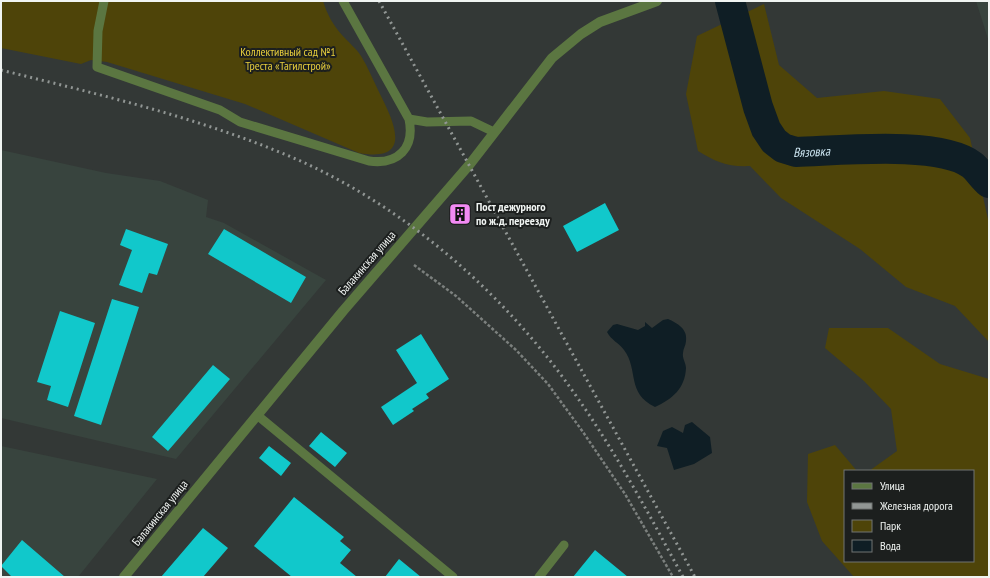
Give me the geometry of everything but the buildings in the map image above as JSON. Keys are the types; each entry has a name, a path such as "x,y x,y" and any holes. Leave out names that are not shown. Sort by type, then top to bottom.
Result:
{"street":[{"name":"Балакинская улица","path":"124,577 342,311 470,164 552,58 565,46 600,22 654,1"}],"lane":[{"path":"104,1 98,31 97,66 220,110 240,122 368,161 378,162 392,159 403,152 410,141 411,130 409,119 343,1"},
{"path":"409,119 427,122 471,121 494,132"},
{"path":"257,415 453,577"},
{"path":"539,577 564,545"}],"path":[{"path":"414,265 456,296 516,350 548,384 621,488 673,577"}],"shaded area":[{"path":"976,1 989,1 989,42"},
{"path":"1,150 106,173 160,181 208,200 206,217 224,223 326,280 176,459 1,418"},
{"path":"1,446 157,479 78,577 1,577"}],"green space":[{"name":"Коллективный сад №1 Треста «Тагилстрой»","path":"1,1 323,1 328,15 333,23 364,60 394,126 394,145 388,152 377,154 359,153 245,104 107,62 91,60 81,64 1,48"},
{"path":"764,4 779,65 817,98 884,91 940,99 970,138 989,224 989,342 955,306 906,287 860,249 781,198 750,166 728,165 710,158 698,151 686,94 697,36"},
{"path":"829,328 888,328 940,364 989,379 989,577 854,577 822,541 807,502 808,454 835,445 856,470 844,470 844,562 974,562 974,470 870,470 897,451 891,409 864,381 825,348"}],"water":[{"path":"668,319 681,327 685,333 686,342 683,355 686,366 685,375 683,382 672,397 655,407 640,395 636,388 631,365 624,350 607,332 613,325 617,324 638,330 645,326 645,322 652,328 663,320"},
{"path":"692,422 710,437 712,453 694,464 674,470 667,448 657,446 663,431 672,427 683,433 685,425"}],"waterway":[{"name":"Вязовка","path":"730,1 758,107 766,129 774,141 783,148 796,152 861,149 937,152 957,157 972,165 989,183"}],"railway":[{"path":"379,1 695,577"},
{"path":"1,70 150,108 260,144 334,177 405,221 470,274 529,335 555,367 591,417 623,469 683,577"}],"place":[{"name":"Пост дежурного по ж.д. переезду","path":"460,214"}]}
